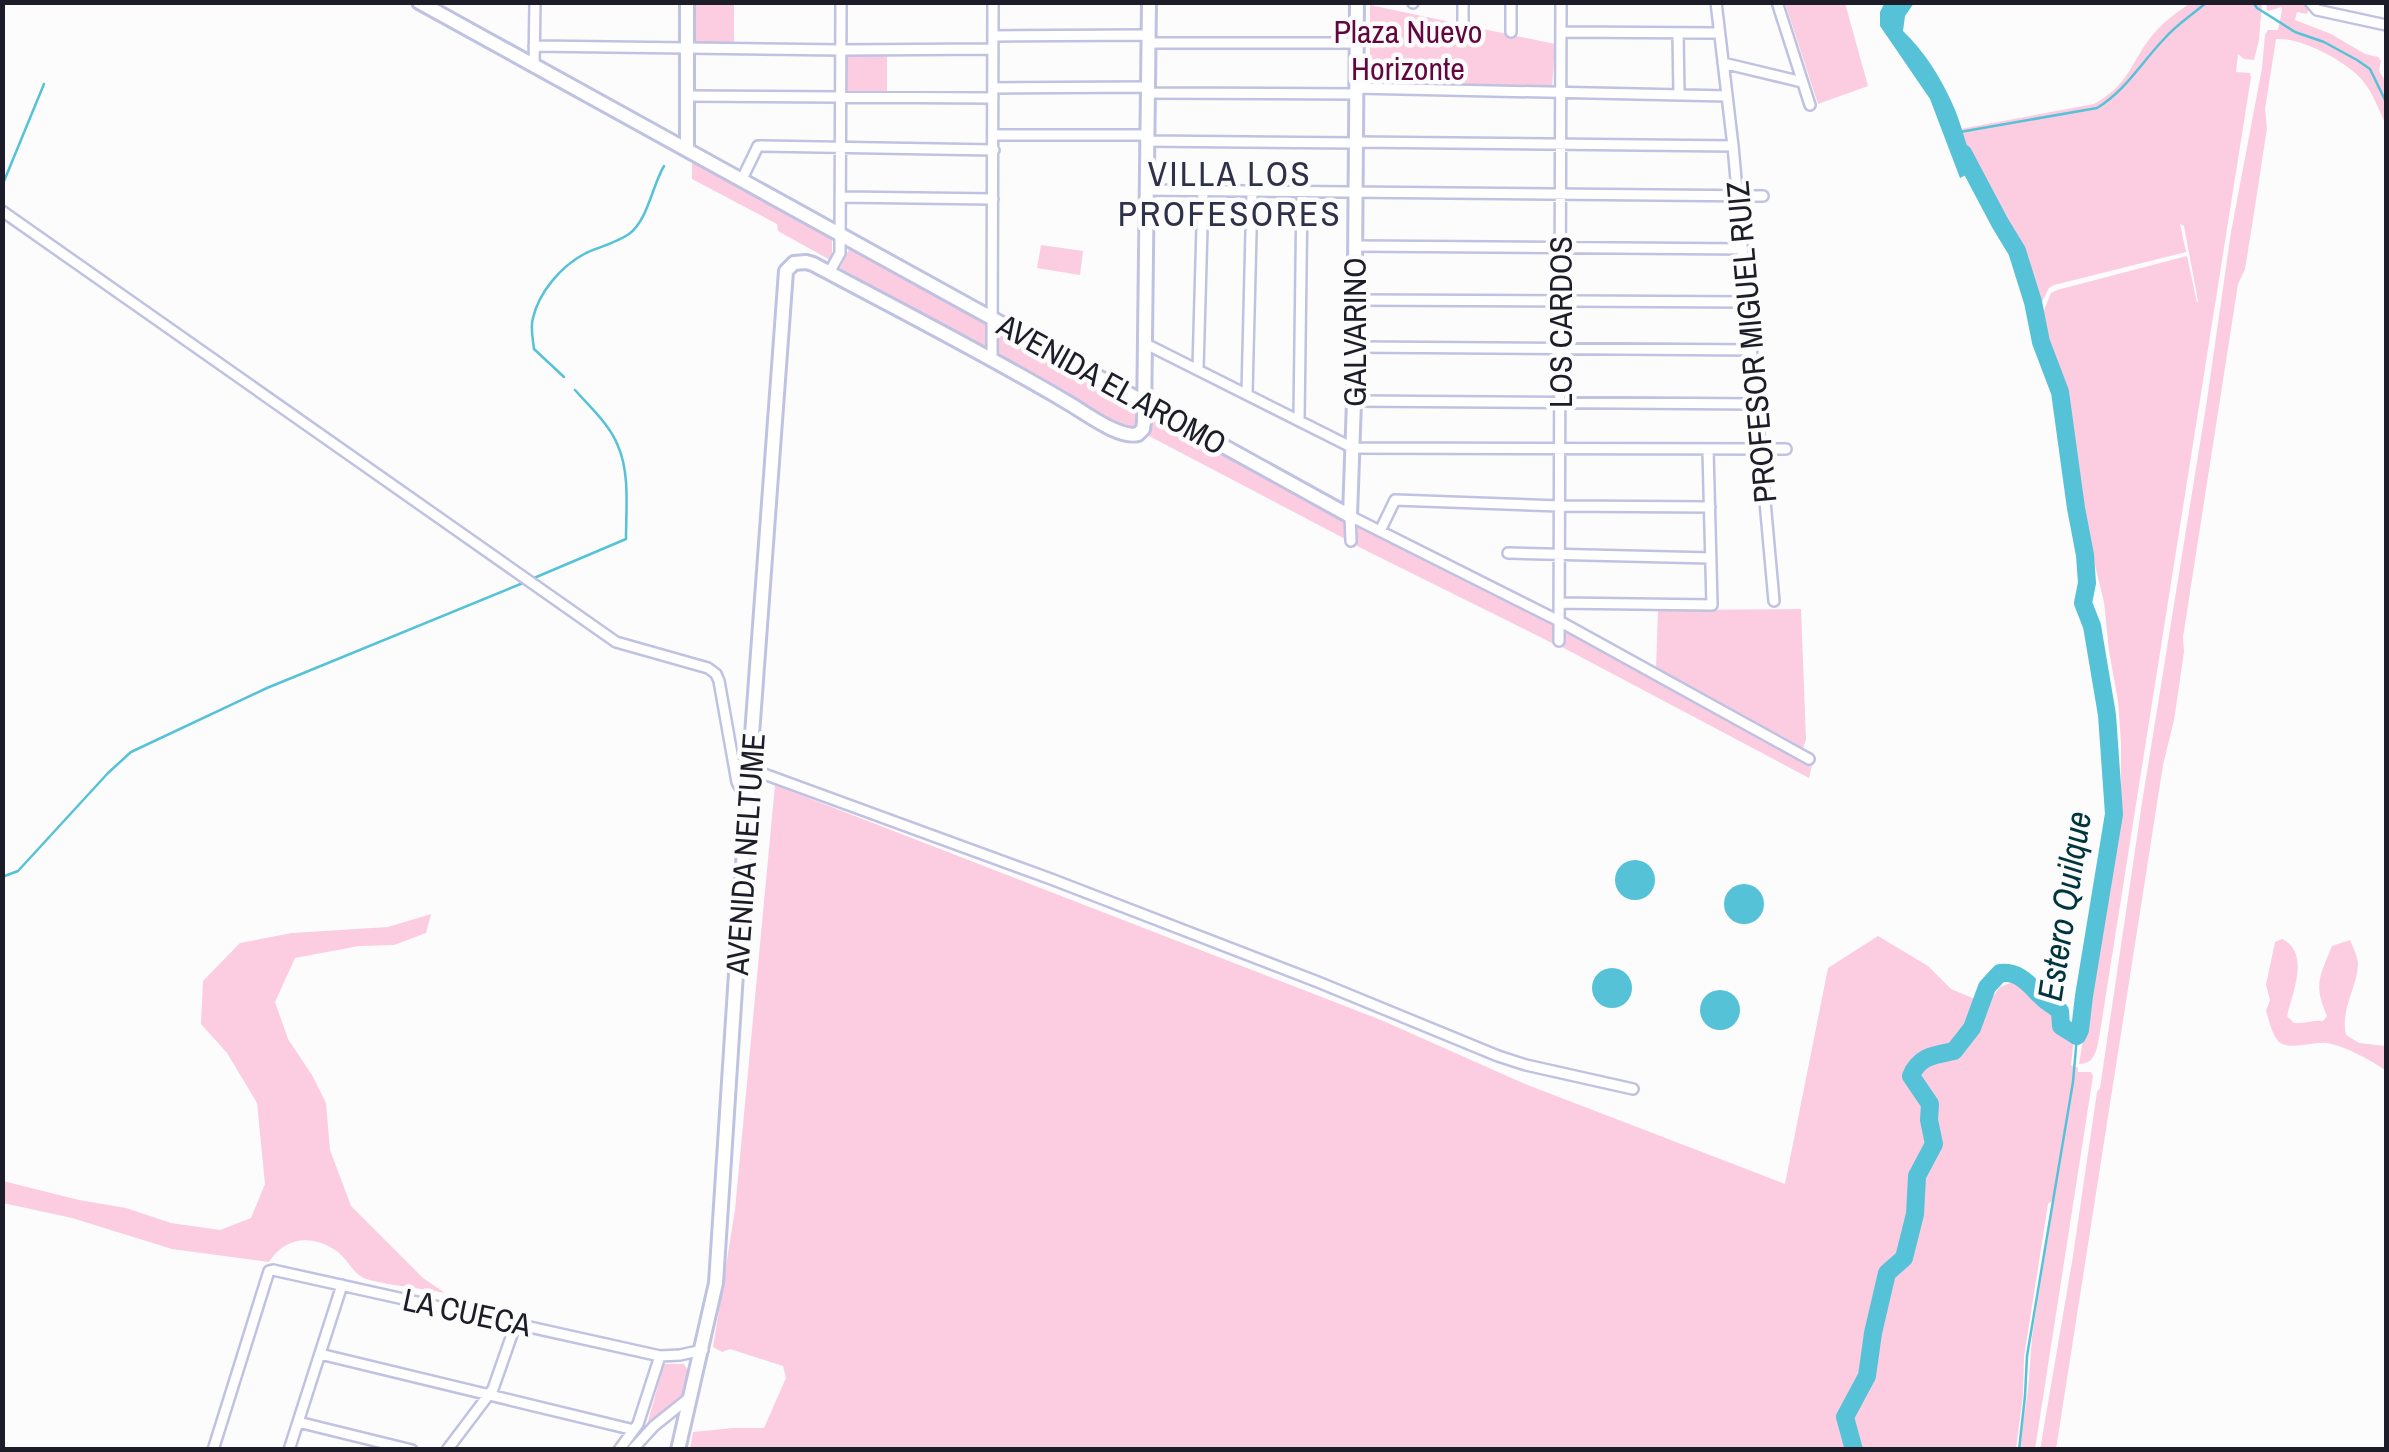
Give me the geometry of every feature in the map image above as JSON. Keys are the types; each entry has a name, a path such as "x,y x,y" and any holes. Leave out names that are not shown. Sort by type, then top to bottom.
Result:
{"street":[{"name":"AVENIDA EL AROMO","path":"419,2 1350,516 1559,621 1809,758"},
{"path":"534,67 535,2"},
{"path":"687,2 687,150"},
{"path":"829,273 838,259 840,232 841,2"},
{"path":"992,360 993,2"},
{"path":"1144,401 1148,2"},
{"name":"GALVARINO","path":"1351,540 1357,2"},
{"path":"1463,2 1463,22"},
{"path":"1511,2 1511,32"},
{"name":"LOS CARDOS","path":"1559,641 1561,2"},
{"name":"PROFESOR MIGUEL RUIZ","path":"1716,2 1743,249 1774,600"},
{"path":"1777,2 1810,106"},
{"path":"2310,2 2314,9 2386,25"},
{"path":"1561,32 1719,33"},
{"path":"1678,33 1678,95"},
{"path":"993,36 1357,43"},
{"path":"534,46 993,49"},
{"path":"1723,64 1802,82"},
{"path":"687,96 840,99 1148,90 1727,96"},
{"path":"993,135 1733,146"},
{"path":"742,179 758,146 994,150"},
{"path":"1146,190 1763,196"},
{"path":"1198,369 1203,191"},
{"path":"1247,393 1252,192"},
{"path":"1298,419 1302,192"},
{"path":"840,197 994,199"},
{"path":"2,211 616,642 708,668 716,674 737,782 748,803"},
{"path":"1355,246 1743,249"},
{"name":"AVENIDA EL AROMO","path":"800,262 813,264 1127,435 1138,434 1144,426 1144,401"},
{"name":"AVENIDA NELTUME","path":"678,1450 716,1283 784,278 789,267 800,262"},
{"path":"1355,300 1748,302"},
{"path":"1146,344 1353,448 1786,449"},
{"path":"1354,347 1752,350"},
{"path":"1354,401 1756,404"},
{"path":"1559,603 1712,605 1708,450"},
{"path":"1380,531 1395,500 1710,507"},
{"path":"1508,553 1711,558"},
{"path":"734,763 1051,879 1498,1056 1632,1089"},
{"name":"LA CUECA","path":"213,1450 269,1272 273,1270 660,1356"},
{"path":"290,1450 342,1285"},
{"path":"448,1450 489,1396 516,1323"},
{"path":"619,1450 638,1424 660,1356 703,1350"},
{"path":"320,1354 634,1430"},
{"path":"632,1450 689,1398"},
{"path":"298,1422 412,1450"}],"green space":[{"path":"687,3 734,3 734,48 687,48"},
{"path":"1785,3 1845,3 1868,86 1818,104"},
{"path":"2191,3 2262,3 2259,40 2254,60 2238,54 2236,72 2250,73 2251,77 2100,1032 2093,1058 2079,1064 2121,803 2121,743 2104,602 2085,524 2065,391 2042,315 2051,293 2057,290 2187,256 2198,301 2184,226 2180,224 2186,252 2054,285 2039,308 2020,249 1985,190 1960,129 2094,104 2119,85 2160,27"},
{"path":"2266,3 2310,3 2307,14 2297,12 2295,20 2378,57 2379,71 2386,82 2386,125 2367,86 2356,73 2310,46 2276,39 2254,213 2245,269 2238,284 2183,637 2174,720 2163,765 2056,1449 2040,1450 2100,1088 2231,232 2265,35 2268,30 2278,30 2282,10 2281,7 2269,11"},
{"name":"Plaza Nuevo Horizonte","path":"1370,5 1555,44 1552,88 1370,84"},
{"path":"887,49 887,98 840,99 841,50"},
{"path":"692,157 832,233 832,261 778,231 777,224 692,179"},
{"path":"851,245 988,322 987,351 840,268"},
{"path":"1041,245 1083,251 1080,275 1037,268"},
{"path":"993,319 1144,401 1144,422 1134,436 992,360"},
{"path":"1152,412 1347,519 1349,541 1149,436"},
{"path":"1356,524 1556,625 1556,645 1357,546"},
{"path":"1801,609 1806,740 1803,748 1656,669 1658,610"},
{"path":"1562,628 1812,765 1809,778 1562,647"},
{"path":"775,785 1381,1020 1525,1084 1785,1184 1828,968 1878,936 1928,966 1951,989 1987,1004 2000,987 2015,981 2074,1039 2071,1065 2078,1072 2091,1072 2093,1076 2035,1449 2019,1449 2054,1199 2048,1204 2024,1357 2016,1449 690,1449 693,1432 764,1428 786,1378 783,1366 713,1347 735,1210"},
{"path":"431,914 426,933 394,945 359,946 295,958 275,1002 288,1039 326,1103 330,1150 351,1206 423,1278 445,1293 366,1279 338,1252 310,1240 283,1247 269,1262 172,1249 72,1218 3,1203 3,1181 126,1208 171,1223 220,1230 251,1218 265,1184 257,1103 227,1053 201,1024 203,981 240,943 292,933 388,927"},
{"path":"2282,939 2291,945 2298,963 2287,1016 2294,1023 2323,1021 2327,1016 2320,996 2321,973 2332,946 2350,940 2358,963 2345,1016 2346,1035 2359,1043 2386,1046 2386,1071 2334,1045 2289,1046 2279,1042 2266,1011 2270,1000 2266,985 2275,942"},
{"path":"664,1364 684,1364 690,1374 684,1395 647,1425"}],"water":[{"path":"1885,2 1914,3 1905,16 1903,31 1931,64 1955,111 1976,170 1960,178 1930,99 1880,26"},
{"path":"1635,860 1649,866 1655,880 1649,894 1635,900 1621,894 1615,880 1621,866"},
{"path":"1744,884 1758,890 1764,904 1758,918 1744,924 1730,918 1724,904 1730,890"},
{"path":"1612,968 1626,974 1632,988 1626,1002 1612,1008 1598,1002 1592,988 1598,974"},
{"path":"1720,990 1734,996 1740,1010 1734,1024 1720,1030 1706,1024 1700,1010 1706,996"}],"waterway":[{"path":"1960,132 2097,108 2125,85 2169,34 2207,2"},
{"path":"2253,2 2295,32 2324,42 2370,69 2386,102"},
{"path":"2,186 44,84"},
{"name":"Estero Quilque","path":"1854,1450 1845,1417 1867,1376 1887,1273 1904,1258 1915,1214 1917,1176 1934,1144 1930,1104 1911,1076 1923,1060 1954,1051 1972,1028 1987,987 2000,973 2025,981 2060,1011 2061,1026 2077,1036 2114,814 2107,715 2092,626 2083,603 2087,583 2085,555 2060,392 2041,342 2017,251 1963,153"},
{"path":"564,377 534,349 532,322 540,299 568,265 635,228 664,166"},
{"path":"534,578 626,539 622,457 610,431 575,390"},
{"path":"2,877 18,871 131,752 267,688 523,583"},
{"path":"2019,1450 2027,1356 2073,1082 2077,1036"}],"district":[{"name":"VILLA LOS PROFESORES","path":"1230,193"}]}
